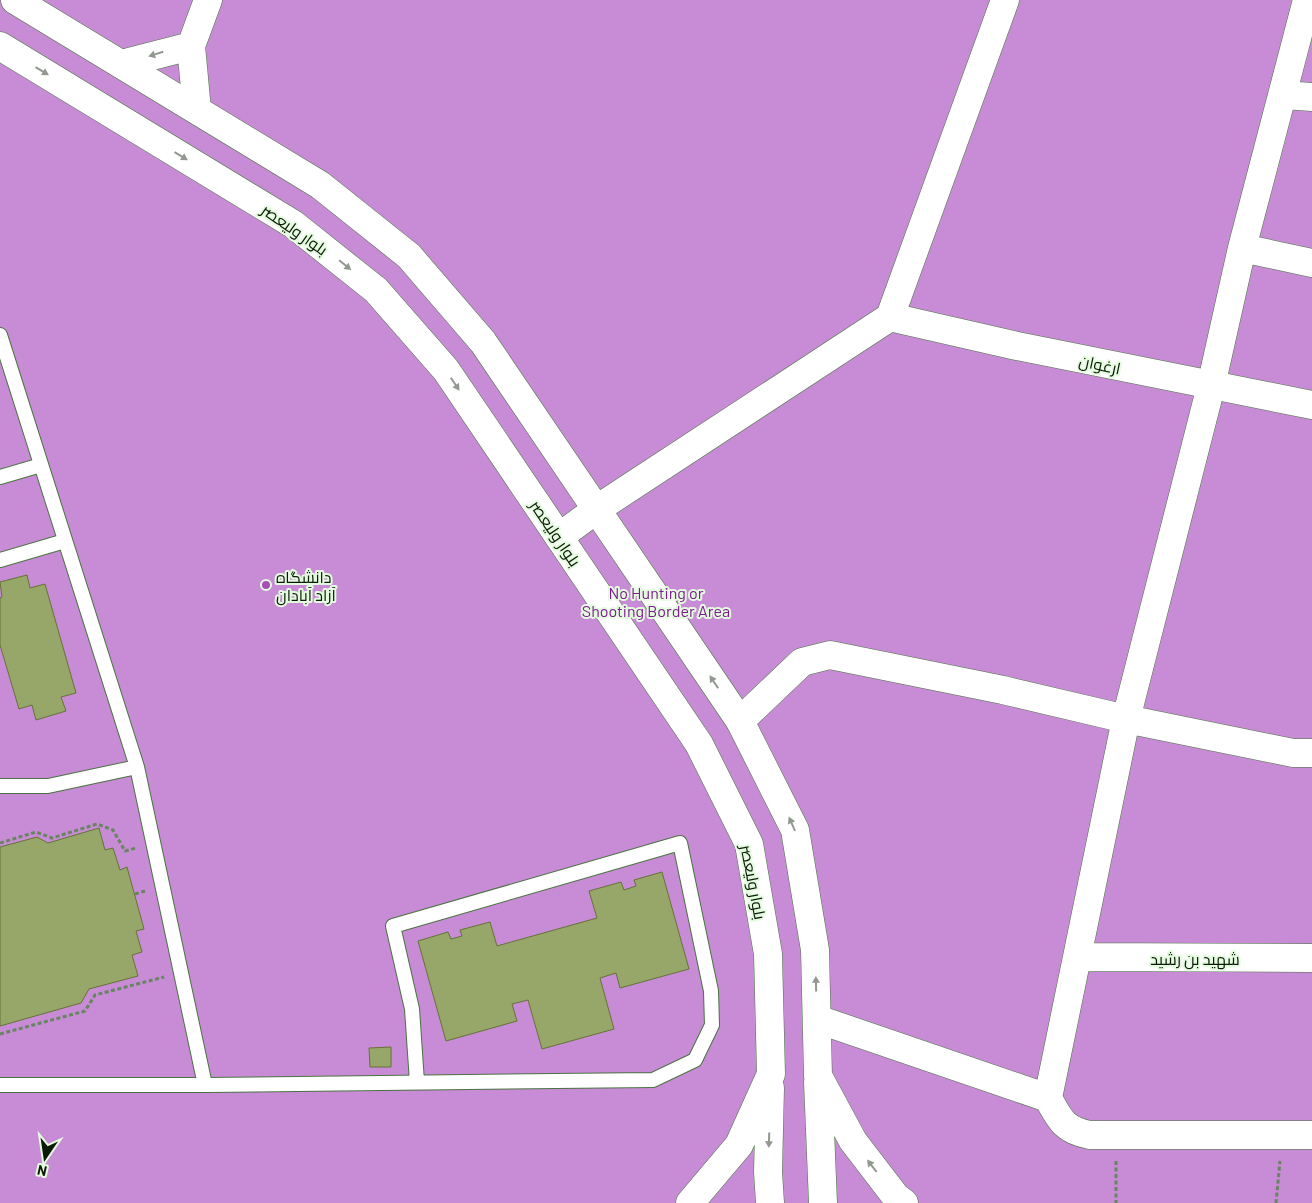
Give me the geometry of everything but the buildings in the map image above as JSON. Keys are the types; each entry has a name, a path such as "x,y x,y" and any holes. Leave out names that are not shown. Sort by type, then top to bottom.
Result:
{"street":[{"path":"15,0 320,185 409,256 483,342 740,721 795,830 815,950 823,1203"},
{"path":"197,110 191,46 208,0"},
{"path":"559,538 597,509 890,317 1005,0"},
{"path":"1307,0 1284,95 1242,248 1211,386 1126,719 1079,957 1048,1098 1062,1123 1075,1132 1090,1135 1312,1135"},
{"name":"بلوار ولیعصر","path":"0,46 293,224 376,290 446,370 699,744 749,844 768,954 771,1074 739,1144 690,1203"},
{"path":"121,64 191,46"},
{"path":"1284,95 1312,97"},
{"path":"1242,248 1312,263"},
{"name":"ارغوان","path":"890,317 1017,346 1312,405"},
{"path":"740,721 802,662 830,655 1003,690 1126,719 1293,753 1312,753"},
{"name":"شهید بن رشید","path":"1079,957 1312,958"},
{"path":"816,1019 1048,1098"},
{"path":"770,1203 768,1172 771,1074"},
{"path":"818,1076 853,1140 896,1197 904,1203"}],"lane":[{"path":"0,335 137,767 206,1085"},
{"path":"0,477 41,465"},
{"path":"0,560 65,541"},
{"path":"0,785 48,786 137,767"},
{"path":"0,1085 206,1085 653,1080 695,1060 712,1025 711,991 680,843 393,926 412,1009 417,1082"}],"path":[{"path":"0,843 36,832 52,838 97,824 113,830 125,851 153,844"},
{"path":"0,1034 85,1011 95,995 181,973"},
{"path":"1116,1135 1116,1203"},
{"path":"1276,1203 1280,1158"}],"green space":[{"name":"No Hunting or Shooting Border Area","path":"0,0 1312,0 1312,1203 0,1203"}],"place":[{"name":"دانشگاه آزاد آبادان","path":"266,585"}]}
